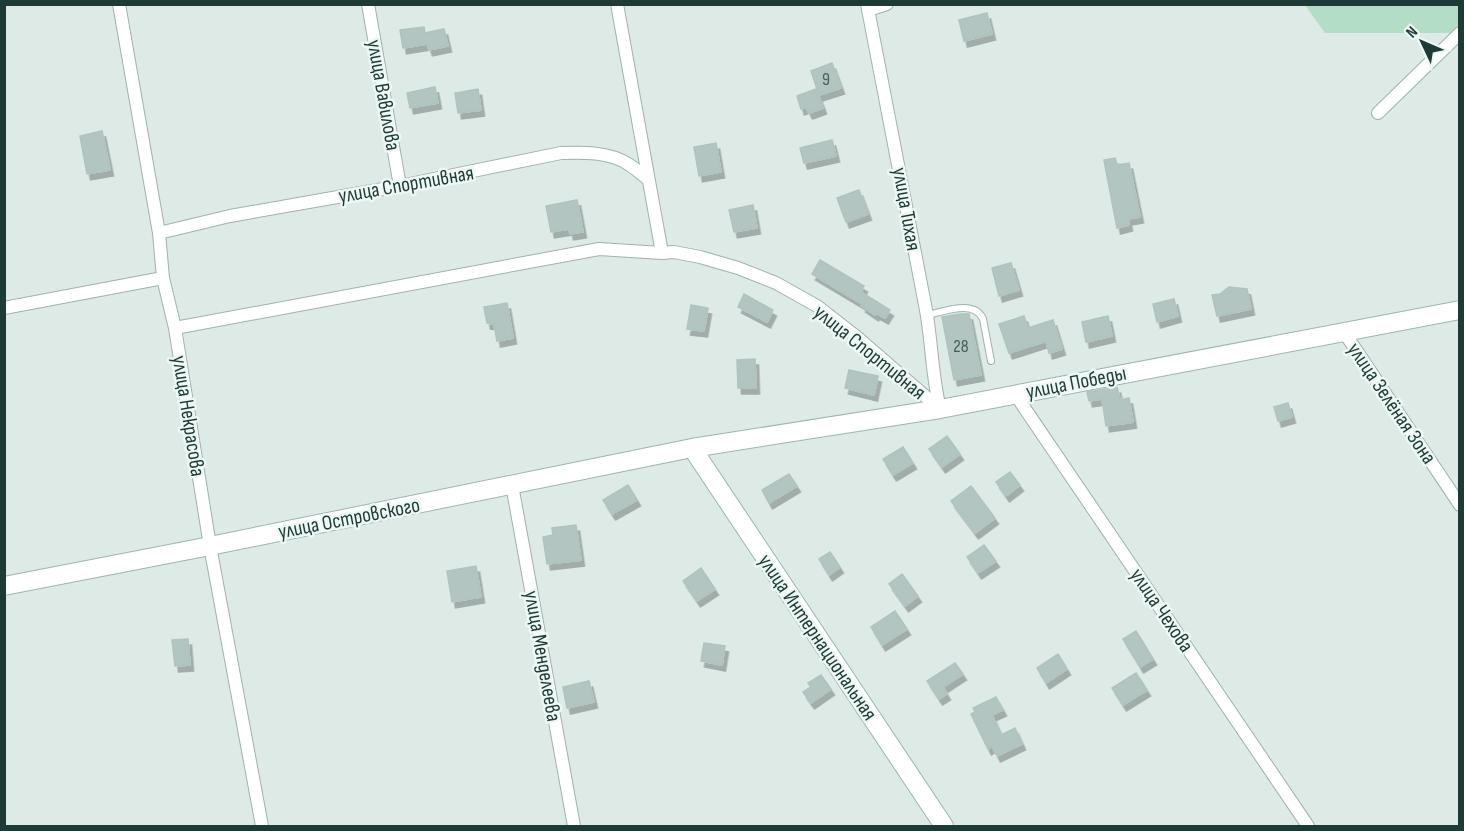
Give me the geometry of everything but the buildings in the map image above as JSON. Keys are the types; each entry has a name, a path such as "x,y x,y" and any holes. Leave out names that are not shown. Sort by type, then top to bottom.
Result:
{"main road":[{"name":"улица Победы","path":"692,448 940,409 1460,310"},
{"name":"улица Островского","path":"4,586 692,448"},
{"name":"улица Интернациональная","path":"692,448 944,826"}],"street":[{"name":"улица Некрасова","path":"119,4 159,233 163,278 175,328 210,546 262,826"},
{"name":"улица Вавилова","path":"368,4 400,186"},
{"path":"617,4 662,253"},
{"name":"улица Тихая","path":"887,4 867,7 927,315 935,389 940,409"},
{"path":"1378,113 1460,33"},
{"name":"улица Спортивная","path":"159,233 230,216 400,186 561,153 582,152 626,162 648,179"},
{"name":"улица Спортивная","path":"175,328 599,249 674,252 738,268 776,283 817,306 940,409"},
{"path":"4,308 163,278"},
{"name":"улица Зелёная Зона","path":"1344,332 1460,505"},
{"name":"улица Чехова","path":"1015,394 1308,826"},
{"name":"улица Менделеева","path":"512,485 574,826"}],"lane":[{"path":"927,315 968,307 975,309 983,319 991,361"}],"green space":[{"path":"1305,5 1459,5 1459,33 1325,33"}]}
